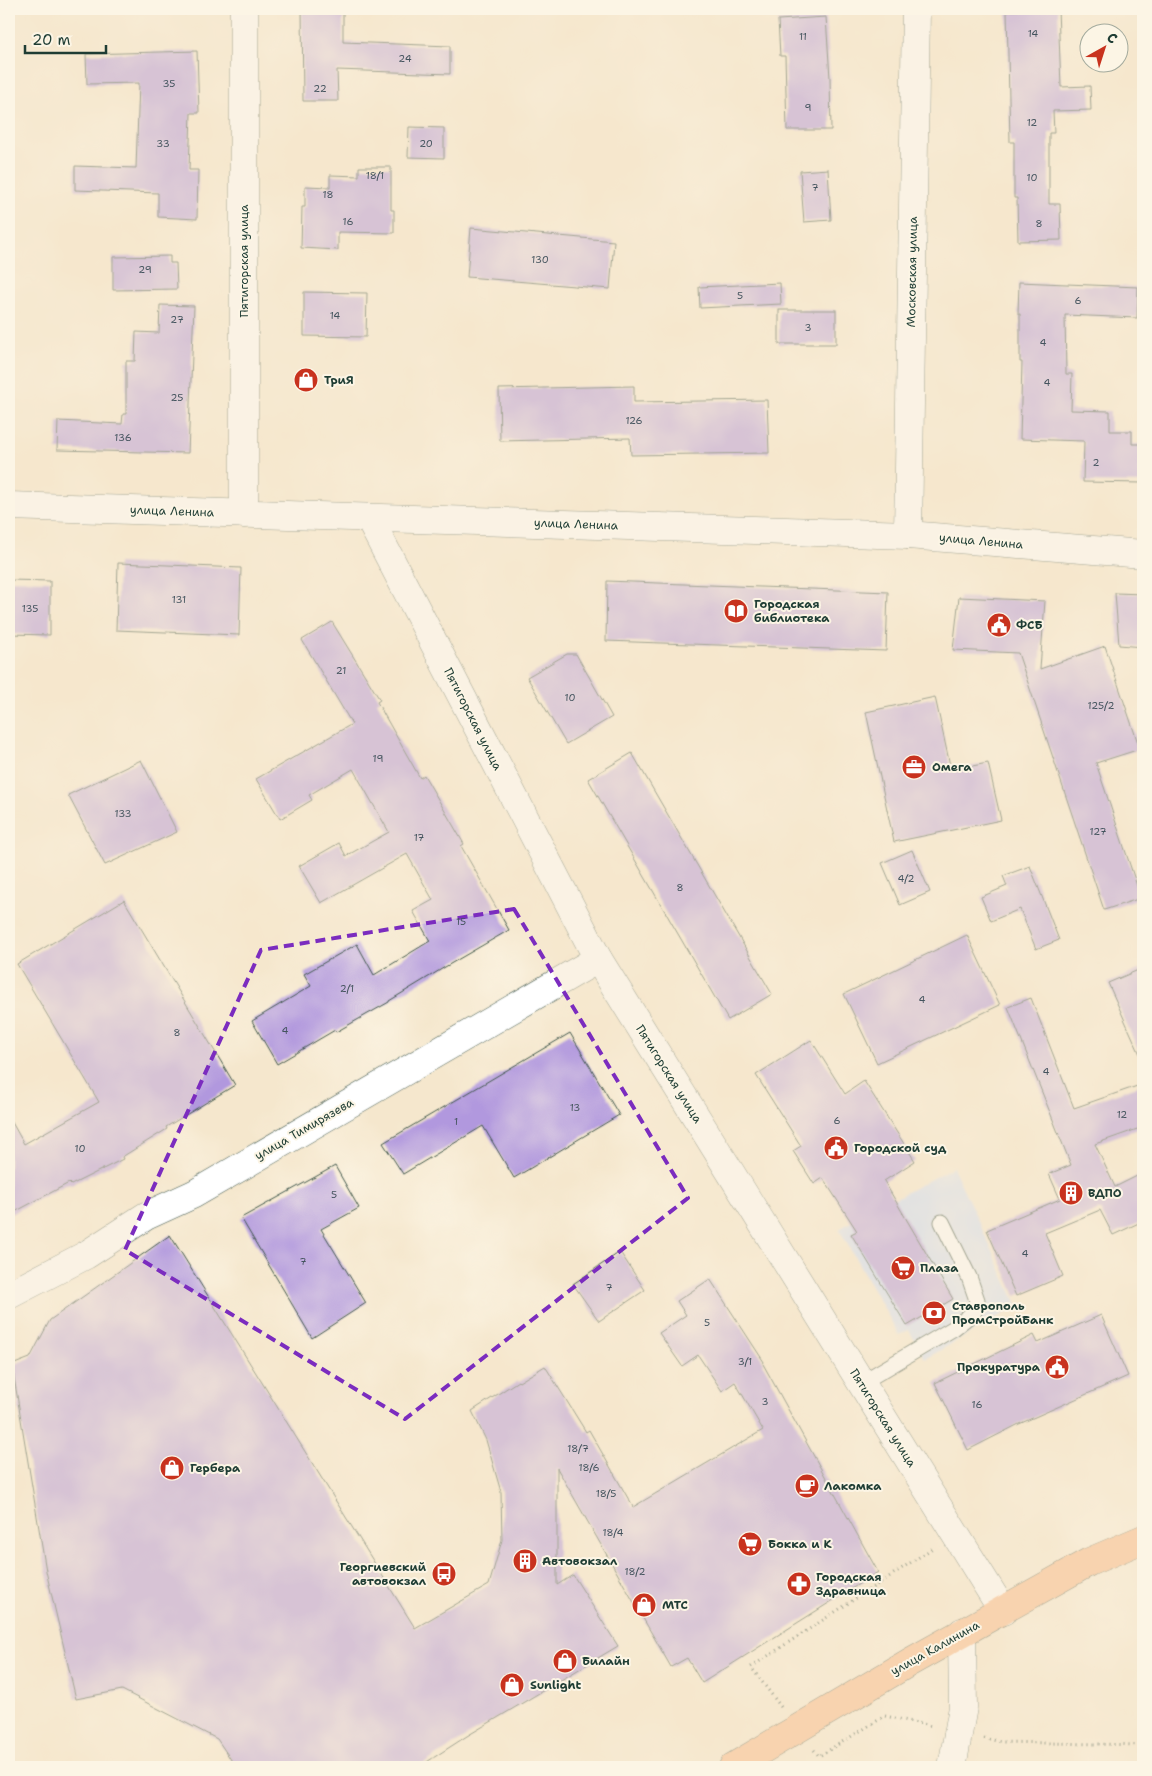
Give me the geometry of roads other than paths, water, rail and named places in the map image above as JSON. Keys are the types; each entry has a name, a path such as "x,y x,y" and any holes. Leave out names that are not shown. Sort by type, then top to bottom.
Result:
{"main road":[{"name":"улица Калинина","path":"733,1767 962,1632 1089,1562 1143,1539"}],"street":[{"name":"Пятигорская улица","path":"244,9 244,514"},
{"name":"Московская улица","path":"908,535 916,9"},
{"name":"улица Ленина","path":"9,506 908,535 1143,554"},
{"name":"Пятигорская улица","path":"369,518 598,959 1003,1610"},
{"name":"улица Тимирязева","path":"9,1295 86,1255 146,1216 194,1194 598,959"},
{"path":"952,1767 963,1707 962,1632"}],"lane":[{"path":"861,1383 954,1328 974,1312 977,1300 970,1277 942,1222"}],"place":[{"name":"ТриЯ","path":"306,380"},
{"name":"Городская библиотека","path":"736,611"},
{"name":"ФСБ","path":"999,625"},
{"name":"Омега","path":"914,767"},
{"name":"Городской суд","path":"836,1148"},
{"name":"ВДПО","path":"1071,1193"},
{"name":"Плаза","path":"903,1268"},
{"name":"Ставрополь ПромСтройБанк","path":"934,1313"},
{"name":"Прокуратура","path":"1057,1367"},
{"name":"Гербера","path":"172,1468"},
{"name":"Лакомка","path":"807,1486"},
{"name":"Бокка и К","path":"750,1544"},
{"name":"Автовокзал","path":"525,1561"},
{"name":"Георгиевский автовокзал","path":"444,1574"},
{"name":"Городская Здравница","path":"799,1584"},
{"name":"МТС","path":"644,1605"},
{"name":"Билайн","path":"565,1661"},
{"name":"Sunlight","path":"512,1685"}]}
